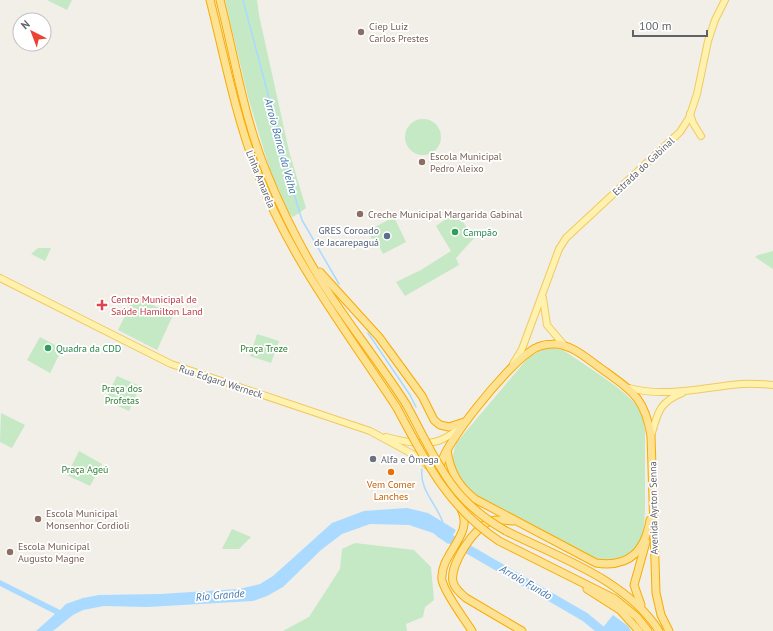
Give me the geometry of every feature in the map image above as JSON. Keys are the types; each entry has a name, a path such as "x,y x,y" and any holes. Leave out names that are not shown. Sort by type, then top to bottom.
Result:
{"highway":[{"name":"Linha Amarela","path":"210,0 234,97 255,167 276,216 313,284 356,339"},
{"name":"Linha Amarela","path":"220,0 244,102 260,153 285,214 308,258 356,339"},
{"path":"308,258 379,337 422,396 430,415 436,423 449,427 464,421"},
{"path":"356,339 390,379 444,472 461,496 494,524 617,587 646,613"},
{"path":"356,339 397,408 433,474 454,504 473,522 490,535 615,599 637,617 648,631"},
{"path":"510,370 534,349 553,344 564,345"},
{"name":"Avenida Ayrton Senna","path":"564,345 629,388 644,407 651,436 652,507 656,593 661,615 669,631"},
{"name":"Estrada do Gabinal","path":"447,450 464,421 510,370"},
{"path":"442,480 440,468 447,450"},
{"path":"447,450 451,470 465,491 475,499 596,564 607,565 626,561 634,555 643,543 648,531"},
{"name":"Rua Edgard Werneck","path":"442,480 465,516 464,527 445,564 442,575 444,586 472,631"},
{"path":"652,507 648,531 634,585 637,599 659,631"},
{"path":"518,522 505,520 492,521 478,529 473,534 454,567 453,581 458,592 466,598 522,631"},
{"path":"558,571 620,610 639,631"}],"main road":[{"name":"Estrada do Gabinal","path":"510,370 522,349 559,249 566,238 680,132 690,114 697,94 708,41 715,20 725,0"},
{"path":"690,114 693,123 701,136"},
{"name":"Rua Edgard Werneck","path":"0,278 170,364 380,436 418,458 442,480"},
{"name":"Estrada do Gabinal","path":"543,295 547,325 564,345"},
{"path":"629,388 650,393 686,391 743,384 773,385"},
{"path":"651,436 661,407 666,401 686,391"},
{"name":"Estrada do Gabinal","path":"380,436 409,442 439,442 452,435 464,421"}],"green space":[{"path":"47,0 72,0 67,10"},
{"path":"225,0 257,0 289,151 306,208 293,217 284,209 279,189 270,176 269,167 248,97"},
{"path":"427,119 436,124 440,130 440,144 436,150 427,155 419,155 410,150 406,144 405,133 410,124 416,120"},
{"path":"456,212 474,238 456,258 459,265 405,296 396,282 421,270 451,251 436,226"},
{"name":"GRES Coroado de Jacarepaguá","path":"394,217 406,242 383,254 375,238 372,239 367,231"},
{"path":"38,248 51,248 45,261 31,254"},
{"path":"773,251 773,269 755,257 758,255"},
{"path":"135,296 173,315 157,350 118,330"},
{"name":"Praça Treze","path":"257,334 279,341 271,363 250,356"},
{"path":"40,337 62,349 50,373 27,360"},
{"path":"554,348 563,350 616,387 635,403 642,415 645,431 645,516 640,541 635,550 626,557 614,560 597,559 478,497 465,485 456,472 453,458 457,442 528,358 544,349"},
{"name":"Praça dos Profetas","path":"117,376 140,386 129,411 105,400"},
{"path":"1,413 25,425 12,448 0,442"},
{"name":"Praça Ageú","path":"79,451 102,464 90,486 67,475"},
{"path":"232,529 251,537 239,549 222,549"},
{"path":"355,543 414,550 431,567 434,600 425,607 423,617 406,624 407,631 283,631 309,617 340,569 342,549"}],"water":[{"name":"Rio Grande","path":"407,508 428,513 456,530 448,544 433,533 409,525 370,524 342,534 321,550 283,587 267,596 253,601 147,607 104,606 83,610 73,615 53,631 36,631 55,614 0,586 0,580 60,610 66,604 83,598 99,595 160,594 239,589 260,584 273,576 332,523 364,511"},
{"path":"613,615 628,626 631,631 600,631"}],"waterway":[{"name":"Arroio Banca da Velha","path":"243,0 302,220 339,284"},
{"name":"Arroio Banca da Velha","path":"368,333 410,395 416,407"},
{"name":"Arroio Banca da Velha","path":"422,469 423,484 443,523"},
{"name":"Arroio Fundo","path":"440,533 585,617 602,631"}],"place":[{"name":"Ciep Luiz Carlos Prestes","path":"361,32"},
{"name":"Escola Municipal Pedro Aleixo","path":"422,162"},
{"name":"Creche Municipal Margarida Gabinal","path":"360,214"},
{"name":"Campão","path":"455,232"},
{"name":"GRES Coroado de Jacarepaguá","path":"387,236"},
{"name":"Centro Municipal de Saúde Hamilton Land","path":"102,305"},
{"name":"Quadra da CDD","path":"48,348"},
{"name":"Alfa e Ômega","path":"373,459"},
{"name":"Vem Comer Lanches","path":"391,472"},
{"name":"Escola Municipal Monsenhor Cordioli","path":"38,519"},
{"name":"Escola Municipal Augusto Magne","path":"10,552"}]}
